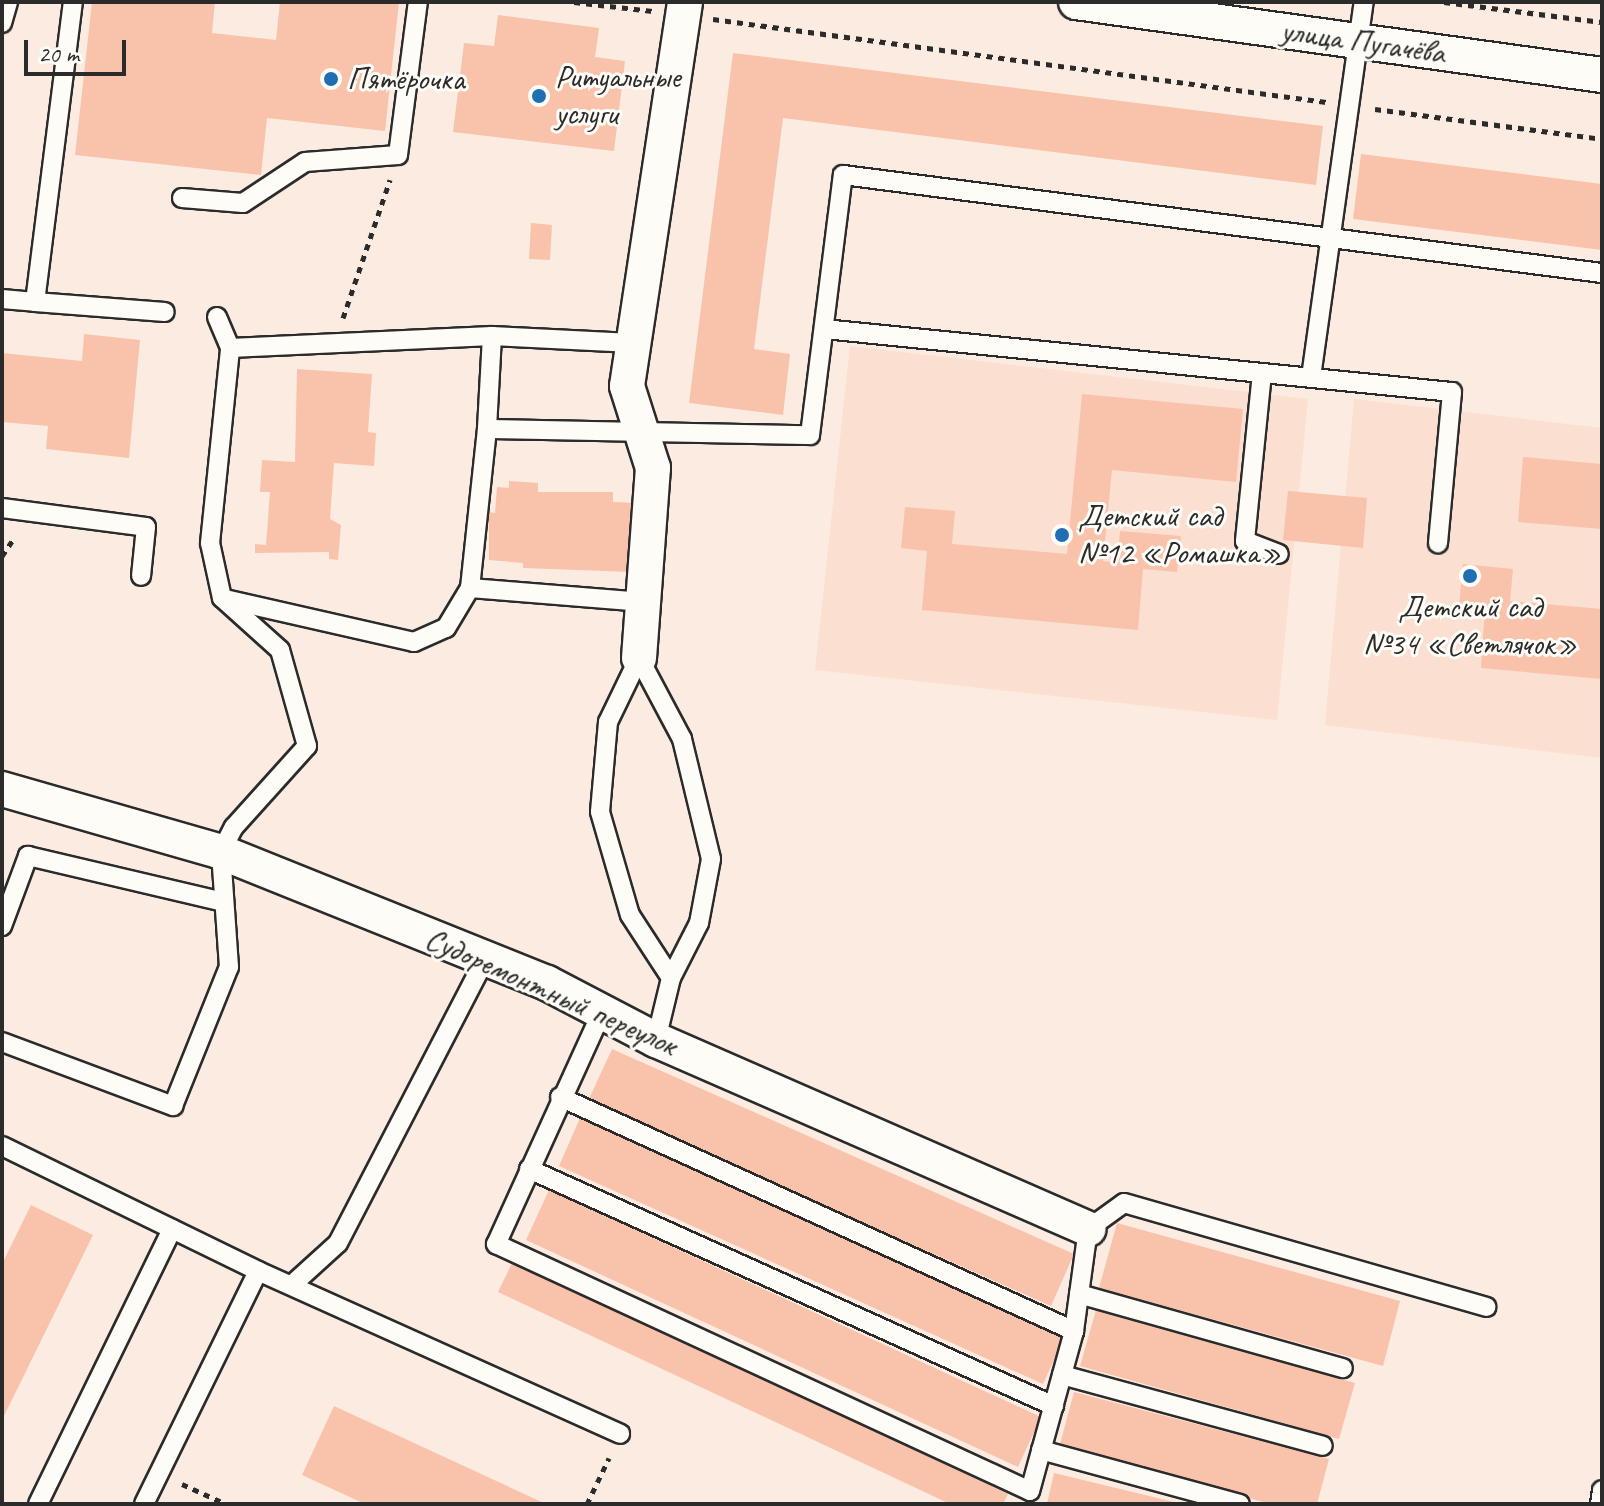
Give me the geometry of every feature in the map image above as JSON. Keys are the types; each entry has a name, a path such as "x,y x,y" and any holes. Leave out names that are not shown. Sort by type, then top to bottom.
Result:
{"street":[{"name":"улица Пугачёва","path":"1076,2 1602,75"},
{"path":"639,658 653,468 627,386 684,9"},
{"name":"Судоремонтный переулок","path":"2,789 221,852 547,983 601,1014 656,1040 1088,1229"}],"lane":[{"path":"2,23 8,2"},
{"path":"35,302 73,2"},
{"path":"182,198 243,203 305,162 398,155 418,2"},
{"path":"1311,377 1364,2"},
{"path":"487,429 643,435 810,435 843,175 1602,273"},
{"path":"2,299 165,312"},
{"path":"2,1042 173,1106 229,967 221,852 234,827 307,746 280,650 222,598 210,543 230,348 217,317"},
{"path":"824,329 1452,392 1438,543"},
{"path":"222,598 414,642 446,628 470,588 487,429 492,336"},
{"path":"230,348 492,336 632,343"},
{"path":"1262,373 1245,541 1279,554"},
{"path":"2,508 146,527 141,576"},
{"path":"470,588 643,602"},
{"path":"639,658 682,739 711,859 699,923 671,978 656,1040"},
{"path":"639,658 608,722 600,812 630,915 671,978"},
{"path":"2,926 28,856 224,902"},
{"path":"294,1283 338,1243 485,959"},
{"path":"601,1014 560,1097 496,1244 1028,1497 1074,1331 1088,1229 1124,1203 1486,1307"},
{"path":"560,1097 1074,1331"},
{"path":"2,1146 258,1271 294,1283 620,1434"},
{"path":"529,1169 1054,1406"},
{"path":"38,1504 172,1229"},
{"path":"144,1504 258,1271"},
{"path":"1079,1294 1343,1368"},
{"path":"1062,1375 1323,1446"},
{"path":"1041,1450 1240,1504"},
{"path":"1600,1504 1602,1490"}],"path":[{"path":"574,2 684,9 1602,139"},
{"path":"1444,2 1602,22"},
{"path":"587,1504 620,1434"},
{"path":"160,1473 226,1504"}],"shaded area":[{"name":"Детский сад №12 «Ромашка»","path":"850,346 1308,399 1277,720 815,670"},
{"name":"Детский сад №34 «Светлячок»","path":"1354,399 1602,428 1602,758 1325,725"}],"building":[{"path":"92,2 215,2 212,33 276,40 280,2 399,2 385,131 267,118 261,175 75,155"},
{"name":"Ритуальные услуги","path":"498,15 599,28 595,57 625,61 614,151 453,132 464,43 494,46"},
{"path":"733,53 1323,126 1316,185 783,118 754,349 790,354 783,415 689,403"},
{"path":"1361,154 1602,184 1602,250 1353,219"},
{"path":"531,223 552,225 550,260 529,259"},
{"path":"84,334 140,340 129,458 46,449 48,426 2,422 2,353 82,361"},
{"path":"297,369 372,374 368,432 376,433 374,466 334,463 330,519 341,525 338,560 329,559 329,552 255,553 255,544 266,545 270,492 260,492 262,460 295,462"},
{"path":"1082,394 1243,409 1236,482 1112,470 1103,561 1117,563 1120,531 1181,536 1177,572 1143,569 1138,630 922,610 927,551 901,548 905,507 955,511 952,544 1067,554"},
{"path":"1523,457 1602,464 1602,529 1518,522"},
{"path":"509,481 538,483 538,492 613,492 613,502 637,503 632,572 523,568 523,563 489,560 489,512 495,513 497,487 509,488"},
{"path":"1288,491 1367,498 1363,548 1283,540"},
{"path":"1463,564 1513,569 1510,601 1602,609 1602,679 1481,668 1485,608 1459,606"},
{"path":"612,1049 1074,1254 1051,1306 588,1101"},
{"path":"580,1118 1065,1336 1043,1384 559,1166"},
{"path":"549,1190 1041,1417 1018,1467 526,1240"},
{"path":"31,1205 93,1235 2,1420 2,1264"},
{"path":"1117,1223 1400,1301 1383,1366 1099,1288"},
{"path":"513,1261 1008,1494 1003,1504 950,1504 498,1292"},
{"path":"1096,1310 1355,1383 1339,1439 1080,1366"},
{"path":"1074,1392 1329,1459 1317,1504 1271,1504 1059,1448"},
{"path":"334,1406 546,1504 365,1504 302,1475"},
{"path":"1054,1473 1178,1503 1178,1504 1047,1504"}],"place":[{"name":"Пятёрочка","path":"331,79"},
{"name":"Ритуальные услуги","path":"539,96"},
{"name":"Детский сад №12 «Ромашка»","path":"1062,535"},
{"name":"Детский сад №34 «Светлячок»","path":"1470,576"}]}
